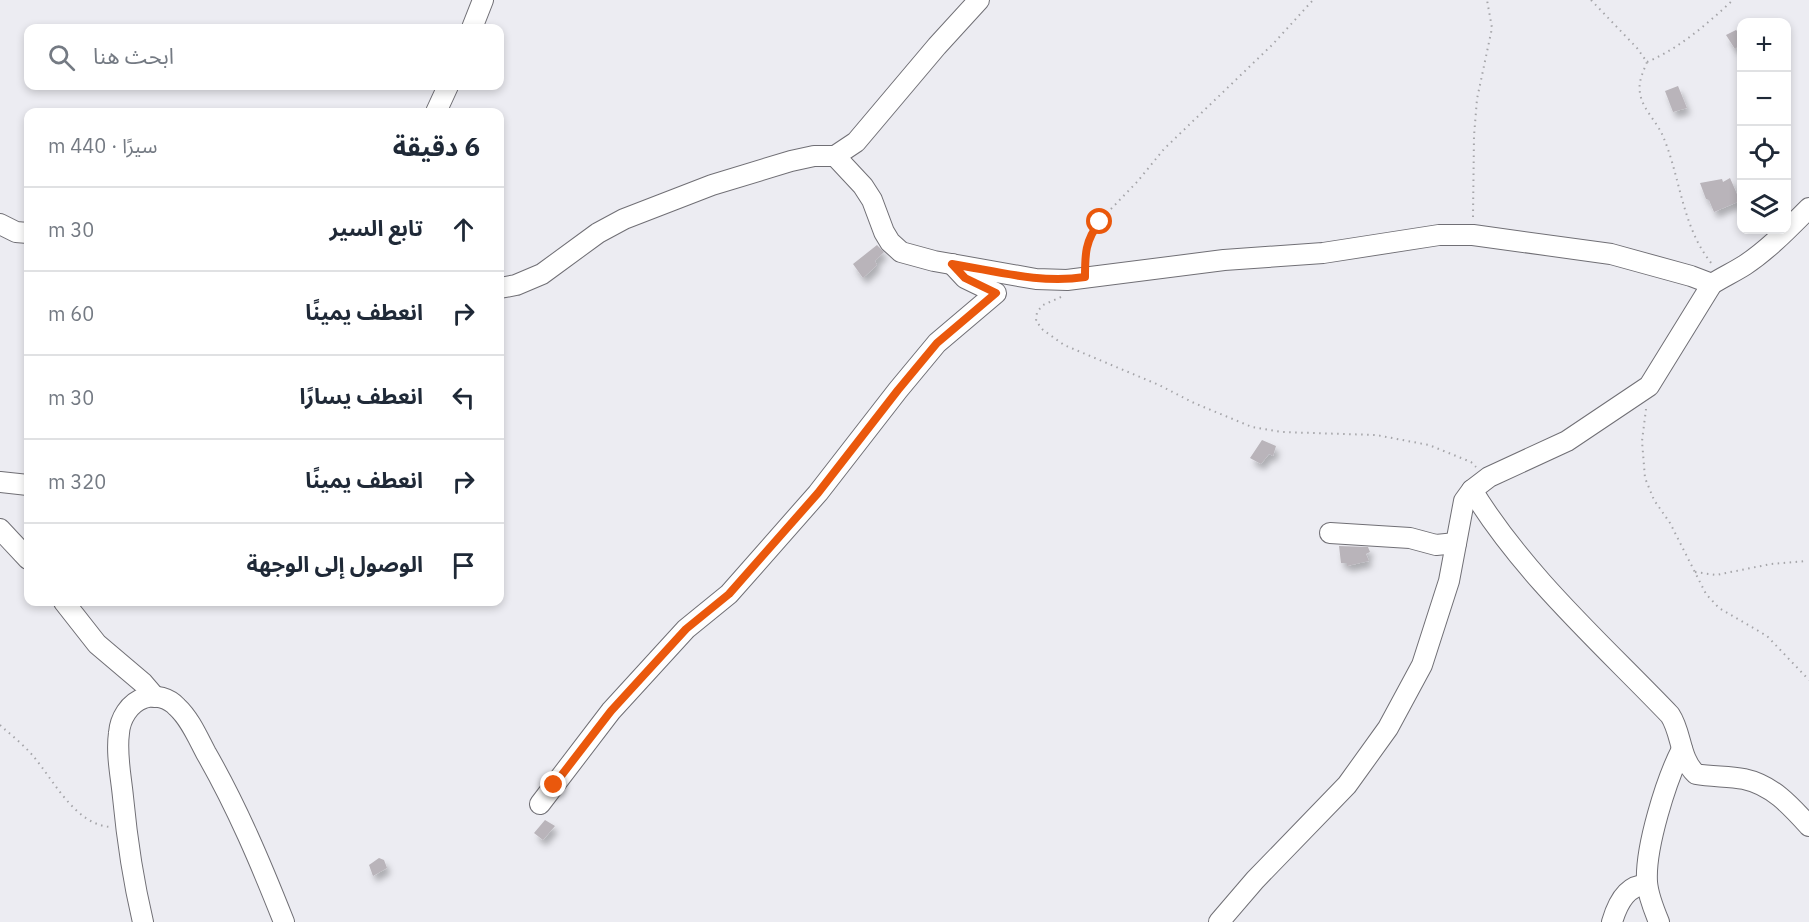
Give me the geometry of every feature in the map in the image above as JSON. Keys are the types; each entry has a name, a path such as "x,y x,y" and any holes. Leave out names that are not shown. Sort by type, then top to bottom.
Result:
{"street":[{"path":"474,24 483,0"},
{"path":"504,287 516,285 542,274 598,233 624,219 712,186 791,161 814,156 835,156 856,142 979,0"},
{"path":"438,108 446,90"},
{"path":"835,156 863,186 872,200 884,232 895,248 909,255 1036,279 1067,280 1224,260 1323,253 1439,235 1473,235 1611,254 1719,280"},
{"path":"1219,922 1255,880 1347,785 1388,728 1422,665 1449,580 1464,501 1472,490 1489,477 1567,441 1649,386 1719,280 1743,267 1763,252 1809,208"},
{"path":"0,224 16,232 24,233"},
{"path":"540,804 611,711 686,629 729,594 818,493 937,343 996,293 965,278 952,264"},
{"path":"0,482 24,485"},
{"path":"1472,490 1493,524 1527,564 1573,616 1670,714 1679,732 1688,764 1696,774 1744,779 1765,786 1779,795 1809,826"},
{"path":"0,529 24,555"},
{"path":"1330,533 1410,538 1436,545 1456,543"},
{"path":"67,606 97,644 143,683 155,697"},
{"path":"143,922 133,880 125,828 118,753 119,732 129,708 144,698 155,697 163,698 177,706 191,726 228,791 257,854 284,922"},
{"path":"1659,922 1647,885 1649,851 1661,804 1682,749"},
{"path":"1612,922 1617,907 1630,889 1647,885"}],"path":[{"path":"1085,277 1086,249 1091,233 1164,149 1273,44 1313,0"},
{"path":"1473,235 1474,136 1477,99 1483,61 1492,28 1487,0"},
{"path":"1591,0 1637,48 1647,62"},
{"path":"1719,280 1713,265 1701,251 1686,214 1664,139 1640,95 1640,82 1647,62 1663,55 1685,40 1733,0"},
{"path":"1065,294 1043,305 1037,312 1036,321 1043,330 1064,345 1159,385 1194,403 1252,427 1281,432 1376,435 1429,445 1471,462 1489,477"},
{"path":"1649,386 1642,441 1646,478 1654,500 1670,523 1706,594 1719,608 1767,636 1809,680"},
{"path":"1695,572 1716,574 1770,564 1807,561"},
{"path":"0,724 32,754 76,811 100,826 125,828"}],"building":[{"path":"1737,31 1735,49 1726,35"},
{"path":"1678,86 1687,108 1673,112 1665,91"},
{"path":"1730,178 1737,194 1737,202 1714,212 1700,183 1722,179 1723,182"},
{"path":"877,245 884,252 875,261 877,265 863,278 853,264"},
{"path":"1262,440 1276,446 1273,456 1269,454 1261,464 1250,458"},
{"path":"1339,546 1368,547 1370,552 1366,554 1369,561 1347,566 1347,563 1341,563"},
{"path":"545,820 555,826 543,840 534,833"},
{"path":"379,858 384,860 387,868 373,876 369,865"}],"route":[{"path":"554,785 611,711 686,629 729,594 818,493 937,343 996,293 965,278 952,264 1036,279 1067,280 1085,277 1086,249 1091,233 1100,222"}]}
